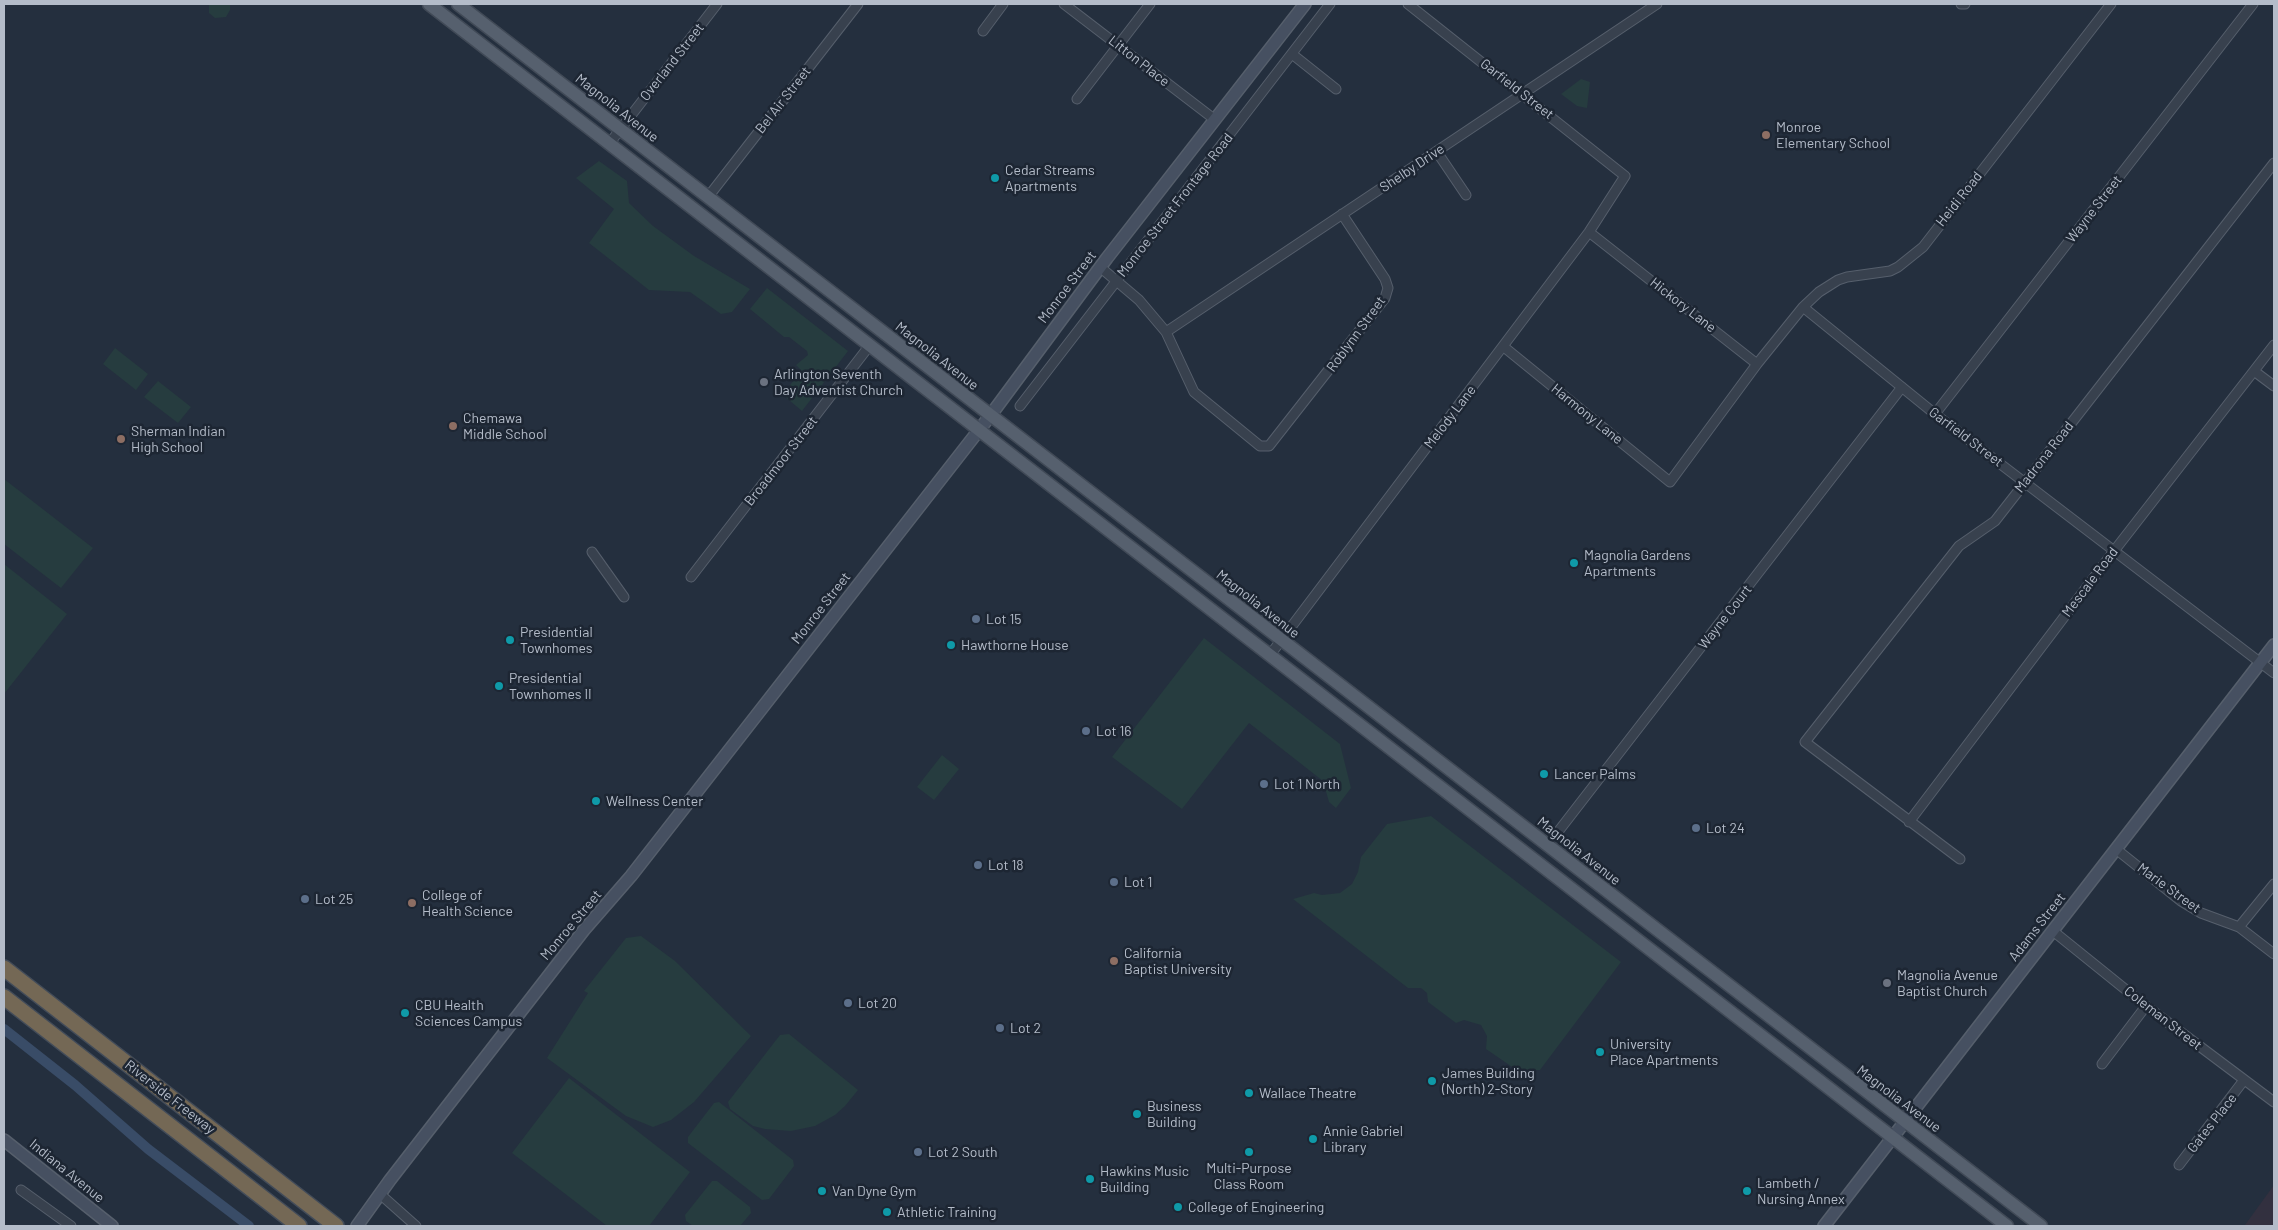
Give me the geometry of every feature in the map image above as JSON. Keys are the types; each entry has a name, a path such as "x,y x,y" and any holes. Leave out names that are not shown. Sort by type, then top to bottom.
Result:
{"highway":[{"name":"Riverside Freeway","path":"4,968 333,1224"},
{"name":"Riverside Freeway","path":"4,997 300,1226"}],"main road":[{"path":"429,4 2007,1226"},
{"name":"Magnolia Avenue","path":"458,4 1906,1124 2041,1226"},
{"name":"Monroe Street","path":"357,1226 584,930 631,876 990,416 1100,267 1305,4"},
{"name":"Adams Street","path":"1824,1226 1906,1124 2274,645"},
{"path":"1537,861 1547,846"},
{"name":"Indiana Avenue","path":"4,1140 112,1226"}],"street":[{"name":"Overland Street","path":"610,144 717,4"},
{"name":"Bel Air Street","path":"708,197 858,4"},
{"path":"982,31 1003,4"},
{"name":"Litton Place","path":"1064,4 1214,119"},
{"path":"1077,99 1150,4"},
{"name":"Monroe Street Frontage Road","path":"1020,406 1330,4"},
{"name":"Garfield Street","path":"1408,4 1625,176"},
{"name":"Shelby Drive","path":"1166,332 1657,4"},
{"name":"Heidi Road","path":"1757,364 1803,307 1819,292 1838,280 1890,271 1910,259 2111,4"},
{"name":"Wayne Street","path":"1935,414 2253,4"},
{"path":"1292,54 1336,89"},
{"path":"1437,152 1466,195"},
{"name":"Madrona Road","path":"1909,822 1805,742 1959,546 1995,522 2024,482 2274,163"},
{"name":"Melody Lane","path":"1270,655 1590,232 1625,176"},
{"name":"Roblynn Street","path":"1166,332 1194,392 1260,446 1269,446 1385,298 1388,288 1385,279 1342,214"},
{"name":"Hickory Lane","path":"1590,232 1757,364"},
{"path":"1100,267 1139,300 1166,332"},
{"name":"Garfield Street","path":"1803,307 1935,414 2274,673"},
{"name":"Broadmoor Street","path":"691,577 870,345"},
{"name":"Mescale Road","path":"1909,822 2114,551 2274,345"},
{"name":"Harmony Lane","path":"1504,346 1670,482 1757,364"},
{"path":"2254,371 2274,386"},
{"name":"Wayne Court","path":"1547,846 1902,387"},
{"path":"592,552 624,597"},
{"path":"1909,822 1960,859"},
{"name":"Marie Street","path":"2116,849 2181,901 2201,913 2240,927 2274,954"},
{"path":"2240,927 2274,884"},
{"name":"Coleman Street","path":"2053,931 2146,1006 2274,1102"},
{"path":"2102,1064 2146,1006"},
{"name":"Gates Place","path":"2179,1165 2244,1080"},
{"path":"21,1190 70,1226"},
{"path":"380,1194 416,1226"}],"shaded area":[{"path":"2274,1185 2274,1226 2245,1225"}],"green space":[{"path":"209,4 230,4 230,10 226,17 215,18 209,13"},
{"path":"1581,79 1590,82 1587,108 1577,106 1561,94"},
{"path":"599,161 627,181 629,203 653,226 694,256 750,289 732,312 721,314 690,292 649,290 589,243 614,209 576,178"},
{"path":"767,288 848,351 802,411 783,395 801,370 796,365 808,355 807,351 789,337 784,337 750,309"},
{"path":"115,348 148,374 136,390 103,364"},
{"path":"158,381 191,407 178,423 144,397"},
{"path":"4,479 93,548 61,588 4,544"},
{"path":"4,564 67,614 4,694"},
{"path":"1204,638 1340,744 1351,788 1336,808 1329,802 1323,781 1249,723 1182,809 1112,757"},
{"path":"942,755 959,769 934,800 917,787"},
{"path":"1431,816 1621,962 1540,1070 1518,1071 1486,1049 1487,1036 1481,1025 1464,1020 1456,1023 1428,1002 1427,993 1421,988 1408,988 1293,899 1314,893 1322,895 1340,893 1352,884 1358,872 1361,857 1387,824"},
{"path":"641,936 675,961 751,1036 694,1102 671,1120 653,1127 626,1116 547,1058 588,993 584,991 626,938"},
{"path":"789,1034 858,1090 835,1115 815,1126 791,1131 753,1126 730,1109 728,1102 780,1035"},
{"path":"569,1078 690,1172 649,1226 607,1226 512,1153"},
{"path":"719,1102 793,1160 794,1166 769,1199 762,1200 688,1143 688,1137 714,1103"},
{"path":"712,1181 717,1181 750,1207 751,1213 740,1226 693,1226 686,1221 685,1215"}],"waterway":[{"path":"4,1029 75,1085 148,1149 249,1226"}],"place":[{"name":"Monroe Elementary School","path":"1766,135"},
{"name":"Cedar Streams Apartments","path":"995,178"},
{"name":"Arlington Seventh Day Adventist Church","path":"764,382"},
{"name":"Chemawa Middle School","path":"453,426"},
{"name":"Sherman Indian High School","path":"121,439"},
{"name":"Magnolia Gardens Apartments","path":"1574,563"},
{"name":"Lot 15","path":"976,619"},
{"name":"Presidential Townhomes","path":"510,640"},
{"name":"Hawthorne House","path":"951,645"},
{"name":"Presidential Townhomes II","path":"499,686"},
{"name":"Lot 16","path":"1086,731"},
{"name":"Lancer Palms","path":"1544,774"},
{"name":"Lot 1 North","path":"1264,784"},
{"name":"Wellness Center","path":"596,801"},
{"name":"Lot 24","path":"1696,828"},
{"name":"Lot 18","path":"978,865"},
{"name":"Lot 1","path":"1114,882"},
{"name":"Lot 25","path":"305,899"},
{"name":"College of Health Science","path":"412,903"},
{"name":"California Baptist University","path":"1114,961"},
{"name":"Magnolia Avenue Baptist Church","path":"1887,983"},
{"name":"Lot 20","path":"848,1003"},
{"name":"CBU Health Sciences Campus","path":"405,1013"},
{"name":"Lot 2","path":"1000,1028"},
{"name":"University Place Apartments","path":"1600,1052"},
{"name":"James Building (North) 2-Story","path":"1432,1081"},
{"name":"Wallace Theatre","path":"1249,1093"},
{"name":"Business Building","path":"1137,1114"},
{"name":"Annie Gabriel Library","path":"1313,1139"},
{"name":"Lot 2 South","path":"918,1152"},
{"name":"Multi-Purpose Class Room","path":"1249,1152"},
{"name":"Hawkins Music Building","path":"1090,1179"},
{"name":"Van Dyne Gym","path":"822,1191"},
{"name":"Lambeth / Nursing Annex","path":"1747,1191"},
{"name":"College of Engineering","path":"1178,1207"},
{"name":"Athletic Training","path":"887,1212"}]}
